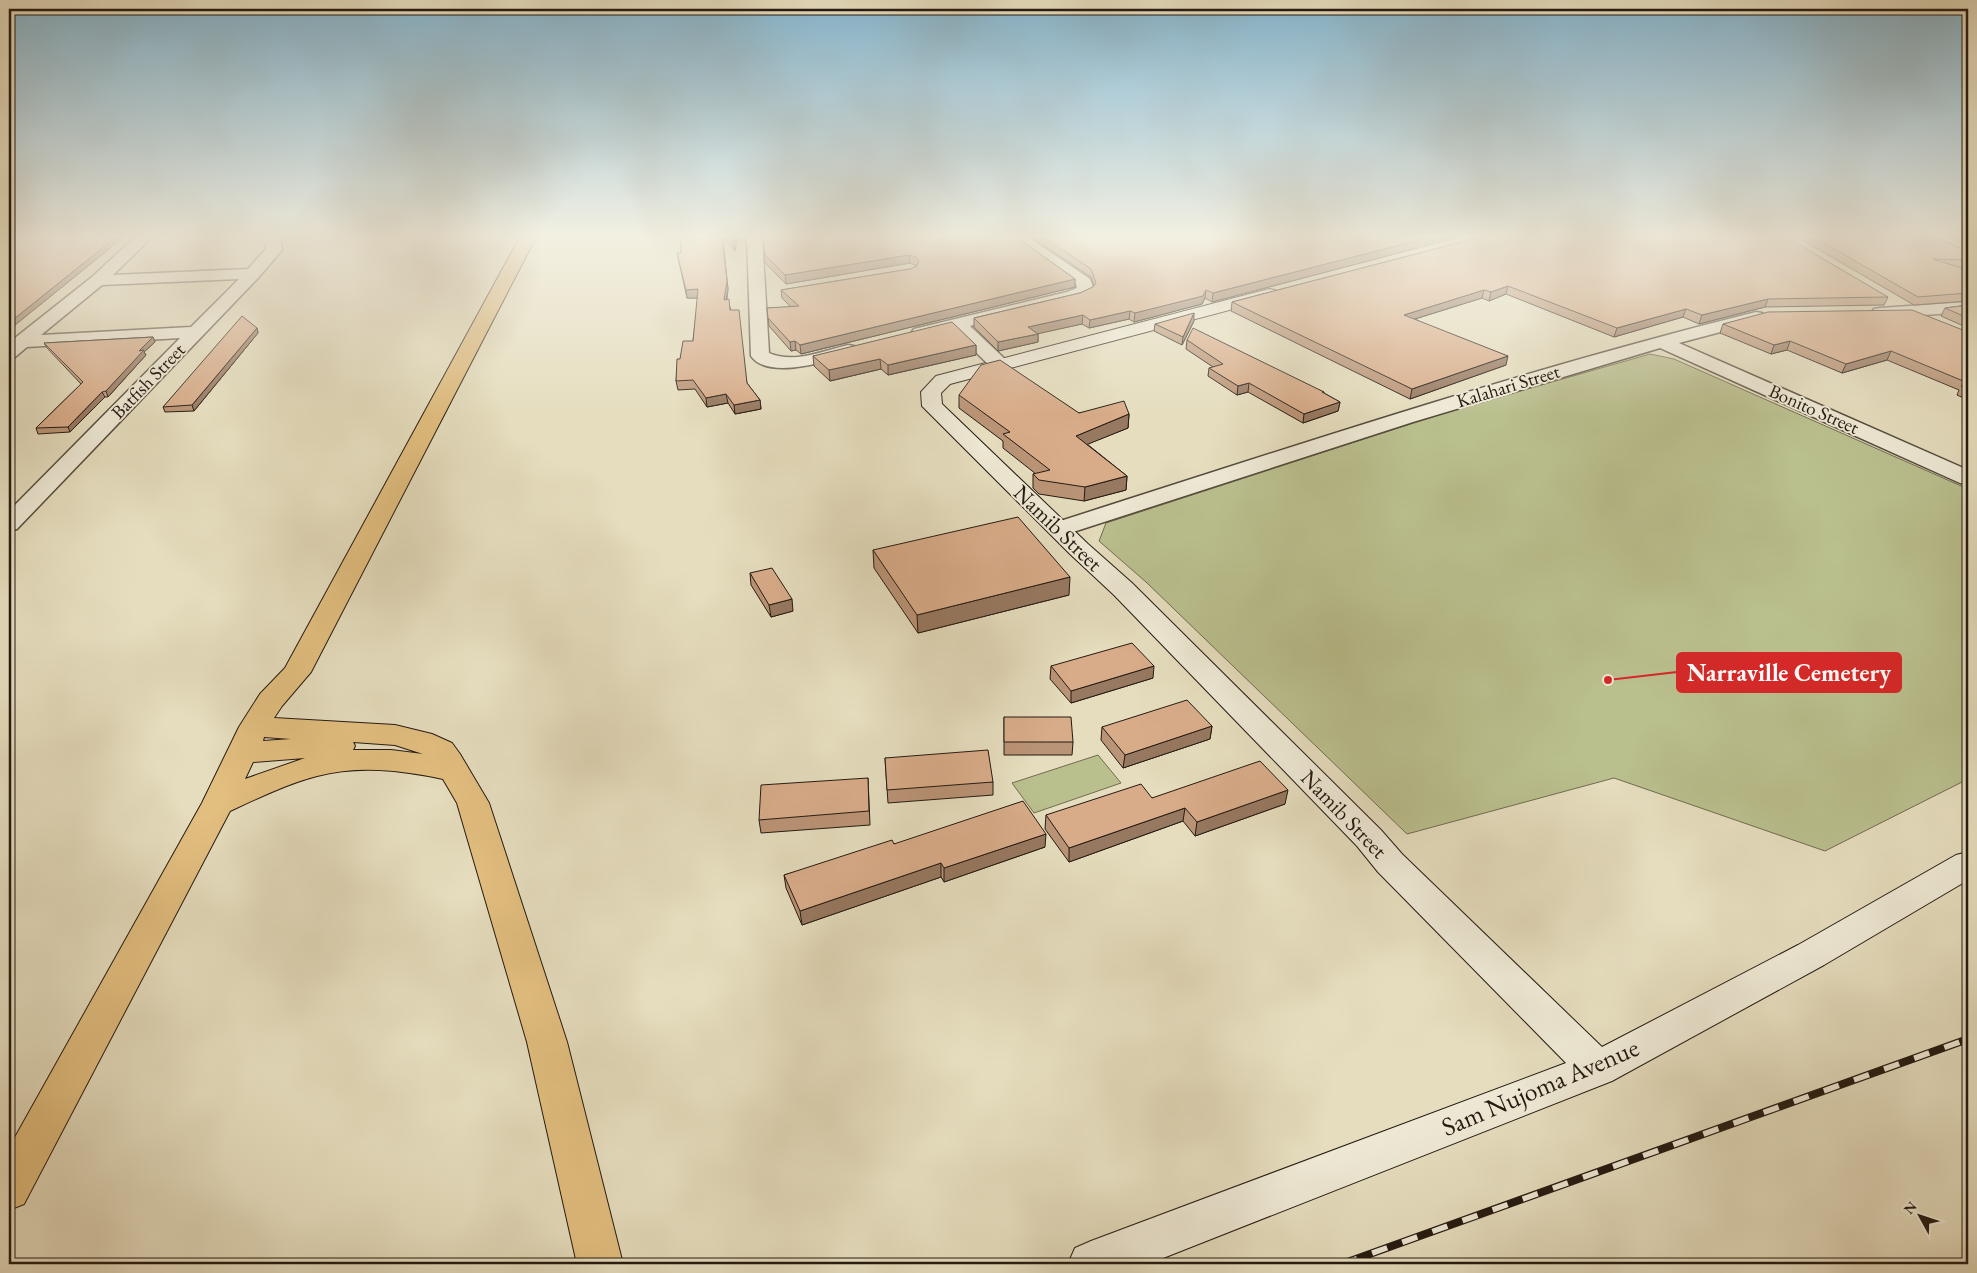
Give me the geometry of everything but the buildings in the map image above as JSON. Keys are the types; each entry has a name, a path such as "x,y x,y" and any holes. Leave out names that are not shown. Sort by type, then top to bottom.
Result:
{"highway":[{"path":"270,701 274,677 485,296"},
{"path":"9,1190 218,803 248,740 270,701 297,672 496,296"},
{"path":"248,740 403,751 454,771 473,804 547,1042 600,1264"},
{"path":"218,803 271,780 308,768 351,760 387,759 431,765 454,771"}],"street":[{"path":"15,347 78,296"},
{"name":"Batfish Street","path":"9,524 231,296"},
{"path":"757,296 760,356 769,361 796,363 862,347"},
{"path":"900,338 1071,296"},
{"name":"Namib Street","path":"1259,296 943,380 932,392 932,406 1123,589 1369,838 1390,863 1598,1069"},
{"path":"1885,297 1911,312 1936,323"},
{"path":"1862,313 1911,312 1968,307"},
{"name":"Kalahari Street","path":"1059,529 1541,375 1660,341 1765,314 1775,314"},
{"path":"957,324 999,364"},
{"path":"15,347 196,332"},
{"name":"Bonito Street","path":"1660,341 1968,478"},
{"name":"Sam Nujoma Avenue","path":"1091,1264 1598,1069 1812,955 1968,864"}],"green space":[{"path":"1650,354 1674,359 1968,489 1968,779 1825,851 1614,778 1407,834 1146,582 1099,541 1106,523 1447,412"},
{"path":"1098,755 1121,783 1034,813 1012,783"}],"railway":[{"path":"1342,1264 1968,1039"}],"place":[{"name":"Narraville Cemetery","path":"1608,680"}]}
